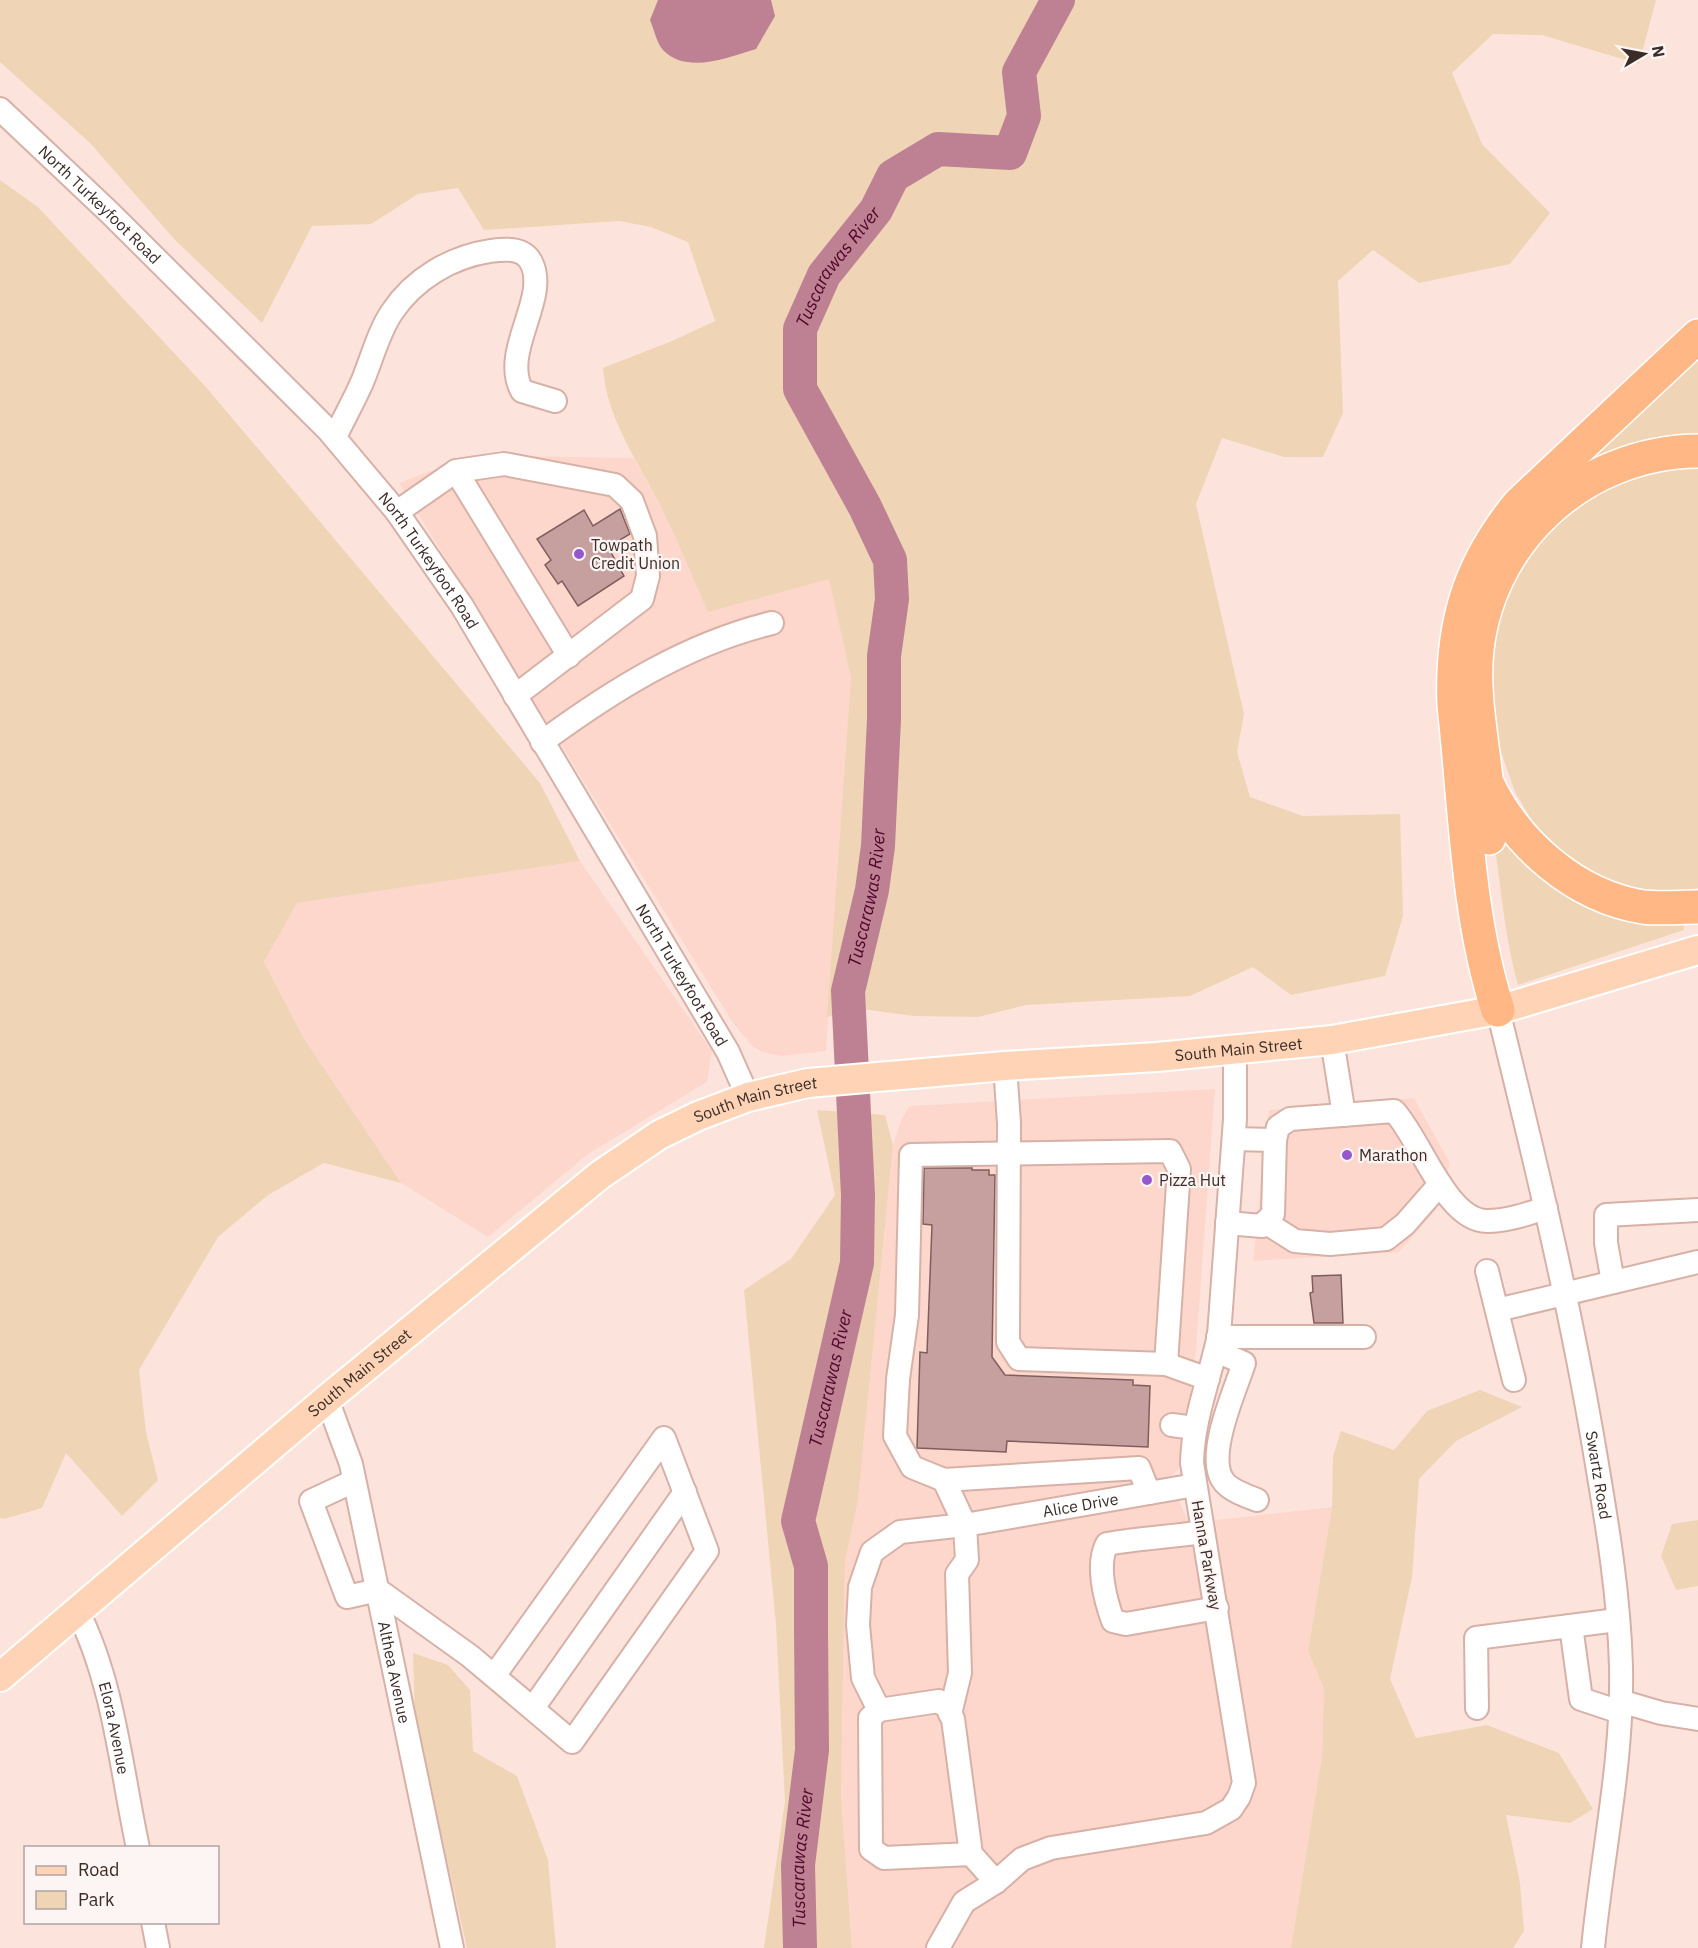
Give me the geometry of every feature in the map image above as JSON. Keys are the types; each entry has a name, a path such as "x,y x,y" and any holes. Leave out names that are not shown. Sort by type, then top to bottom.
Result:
{"highway":[{"path":"1498,1010 1487,976 1477,927 1454,705 1453,671 1457,634 1464,602 1484,553 1498,530 1519,504 1698,336"},
{"path":"1498,1010 1501,952 1486,811 1487,783 1479,728 1476,660 1480,630 1490,598 1513,552 1547,510 1599,474 1650,455 1698,451"},
{"path":"1487,783 1496,801 1513,824 1541,856 1568,877 1620,902 1645,907 1698,907"}],"main road":[{"name":"South Main Street","path":"0,1677 327,1399 600,1175 659,1136 698,1116 748,1097 808,1083 1005,1066 1157,1057 1332,1040 1498,1010 1698,950"}],"street":[{"name":"North Turkeyfoot Road","path":"0,109 110,213 334,437 397,512 462,606 728,1052 748,1097"},
{"path":"334,437 360,386 391,313 412,288 432,272 470,254 509,248 520,252 531,262 535,287 518,352 515,378 522,391 555,401"},
{"path":"397,512 456,471 504,464 615,484 632,501 645,536 648,576 642,599 515,696"},
{"path":"456,471 569,656"},
{"path":"542,742 596,703 686,652 731,633 772,623"},
{"name":"Swartz Road","path":"1498,1010 1566,1292 1603,1497 1617,1620 1620,1706 1614,1788 1593,1948"},
{"path":"1332,1040 1344,1115"},
{"name":"Hanna Parkway","path":"938,1948 964,1902 996,1882 1022,1859 1051,1848 1206,1822 1231,1809 1244,1783 1217,1608 1183,1427 1208,1379 1217,1344 1234,1139 1235,1048"},
{"path":"1005,1066 1009,1154 1008,1342 1019,1359 1166,1364 1208,1379"},
{"path":"1227,1223 1262,1226 1273,1214 1275,1140 1278,1127 1290,1119 1394,1111 1416,1139 1440,1184 1461,1210 1485,1221 1514,1217 1546,1208"},
{"path":"1234,1139 1275,1140"},
{"path":"1149,1493 1139,1468 944,1480 912,1467 895,1436 898,1379 907,1315 911,1155 1170,1151 1179,1169 1166,1364"},
{"path":"1265,1222 1295,1241 1330,1244 1386,1239 1405,1224 1440,1184"},
{"path":"1613,1282 1606,1243 1606,1215 1698,1210"},
{"path":"1497,1310 1698,1262"},
{"path":"1487,1271 1514,1380"},
{"path":"1217,1344 1364,1337"},
{"path":"1217,1344 1244,1363 1224,1424 1218,1467 1224,1482 1257,1500"},
{"name":"Althea Avenue","path":"327,1399 339,1425 354,1481 452,1948"},
{"path":"354,1481 311,1501 347,1597 378,1590 494,1676 572,1742 707,1551 664,1438 494,1676"},
{"name":"Alice Drive","path":"879,1710 863,1678 858,1625 860,1587 872,1552 900,1532 965,1525 1149,1493 1194,1478 1218,1467"},
{"path":"944,1480 965,1525 967,1560 957,1574 960,1673 950,1714 971,1854 996,1882"},
{"path":"533,1708 685,1492"},
{"path":"1203,1532 1167,1538 1147,1536 1107,1544 1101,1555 1108,1607 1113,1621 1126,1624 1217,1608"},
{"name":"Elora Avenue","path":"78,1612 91,1638 103,1678 138,1846"},
{"path":"1477,1708 1476,1638 1617,1620"},
{"path":"1571,1626 1581,1699 1698,1719"},
{"path":"950,1714 939,1701 879,1710 870,1718 871,1849 884,1858 971,1854"},
{"path":"153,1924 158,1948"}],"shaded area":[{"path":"658,0 771,0 775,16 756,49 708,62 684,62 663,50 657,40 650,20"},
{"path":"473,455 634,458 659,503 829,578 851,678 826,1051 781,1056 763,1052 752,1046 733,1023 399,483"},
{"path":"580,861 712,1051 707,1082 588,1154 488,1237 401,1183 303,1037 264,962 297,903"},
{"path":"1215,1089 1196,1350 1182,1465 1169,1479 1189,1523 1332,1507 1308,1651 1324,1689 1322,1755 1291,1948 852,1948 841,1795 845,1562 858,1500 893,1145 900,1123 909,1106"},
{"path":"1414,1098 1450,1163 1436,1210 1399,1252 1253,1261 1269,1110"}],"green space":[{"path":"0,0 1656,0 1639,64 1542,35 1493,34 1452,73 1482,144 1550,213 1510,264 1419,283 1373,250 1338,281 1343,413 1323,457 1284,457 1222,438 1196,504 1244,714 1237,752 1250,797 1303,816 1400,814 1403,916 1385,976 1291,995 1253,967 1190,996 1026,1005 978,1017 914,1016 861,1009 827,1017 851,678 829,579 708,612 666,516 616,421 606,387 603,368 672,341 715,321 688,242 651,227 619,221 484,230 458,188 418,194 371,224 312,226 262,323 175,240 90,143 0,62"},
{"path":"0,180 38,207 205,386 540,783 580,861 297,903 264,962 303,1037 401,1183 324,1163 268,1195 218,1237 139,1370 146,1432 158,1480 122,1516 66,1453 42,1508 4,1519 0,1518"},
{"path":"1698,358 1698,435 1681,434 1625,446 1580,472 1571,467"},
{"path":"1698,467 1698,888 1666,894 1608,887 1547,846 1515,792 1491,723 1488,659 1512,579 1555,519 1594,494 1632,479 1661,470"},
{"path":"1489,811 1503,830 1683,921 1684,930 1518,985 1508,942"},
{"path":"817,1110 885,1115 893,1145 858,1500 845,1562 841,1795 852,1948 764,1948 785,1801 776,1625 744,1290 791,1259 835,1195"},
{"path":"1480,1390 1522,1407 1456,1441 1419,1479 1412,1577 1390,1679 1416,1738 1487,1725 1559,1753 1593,1809 1570,1823 1506,1815 1520,1883 1524,1931 1513,1948 1291,1948 1322,1755 1324,1689 1308,1651 1332,1507 1333,1456 1341,1431 1394,1450 1427,1411"},
{"path":"1698,1520 1698,1586 1676,1590 1661,1556 1672,1524"},
{"path":"413,1653 448,1665 470,1690 473,1751 517,1776 548,1860 556,1948 467,1948 415,1719"}],"building":[{"name":"Towpath Credit Union","path":"620,509 630,534 608,547 624,576 578,606 562,581 558,584 545,565 551,560 537,539 584,510 593,526"},
{"path":"924,1168 972,1168 972,1170 989,1170 989,1175 995,1175 992,1357 1005,1375 1133,1380 1133,1385 1150,1386 1148,1447 1007,1441 1006,1452 917,1448 920,1352 927,1353 932,1225 923,1224"},
{"path":"1341,1275 1343,1323 1314,1323 1310,1293 1313,1292 1312,1276"}],"waterway":[{"name":"Tuscarawas River","path":"800,1948 798,1865 812,1750 811,1566 798,1521 857,1263 858,1195 848,991 872,890 878,846 884,719 884,656 892,599 890,560 865,507 800,389 800,329 824,275 876,210 893,176 938,149 1010,153 1024,116 1019,72 1058,0"}],"place":[{"name":"Towpath Credit Union","path":"579,554"},
{"name":"Marathon","path":"1347,1155"},
{"name":"Pizza Hut","path":"1147,1180"}]}
